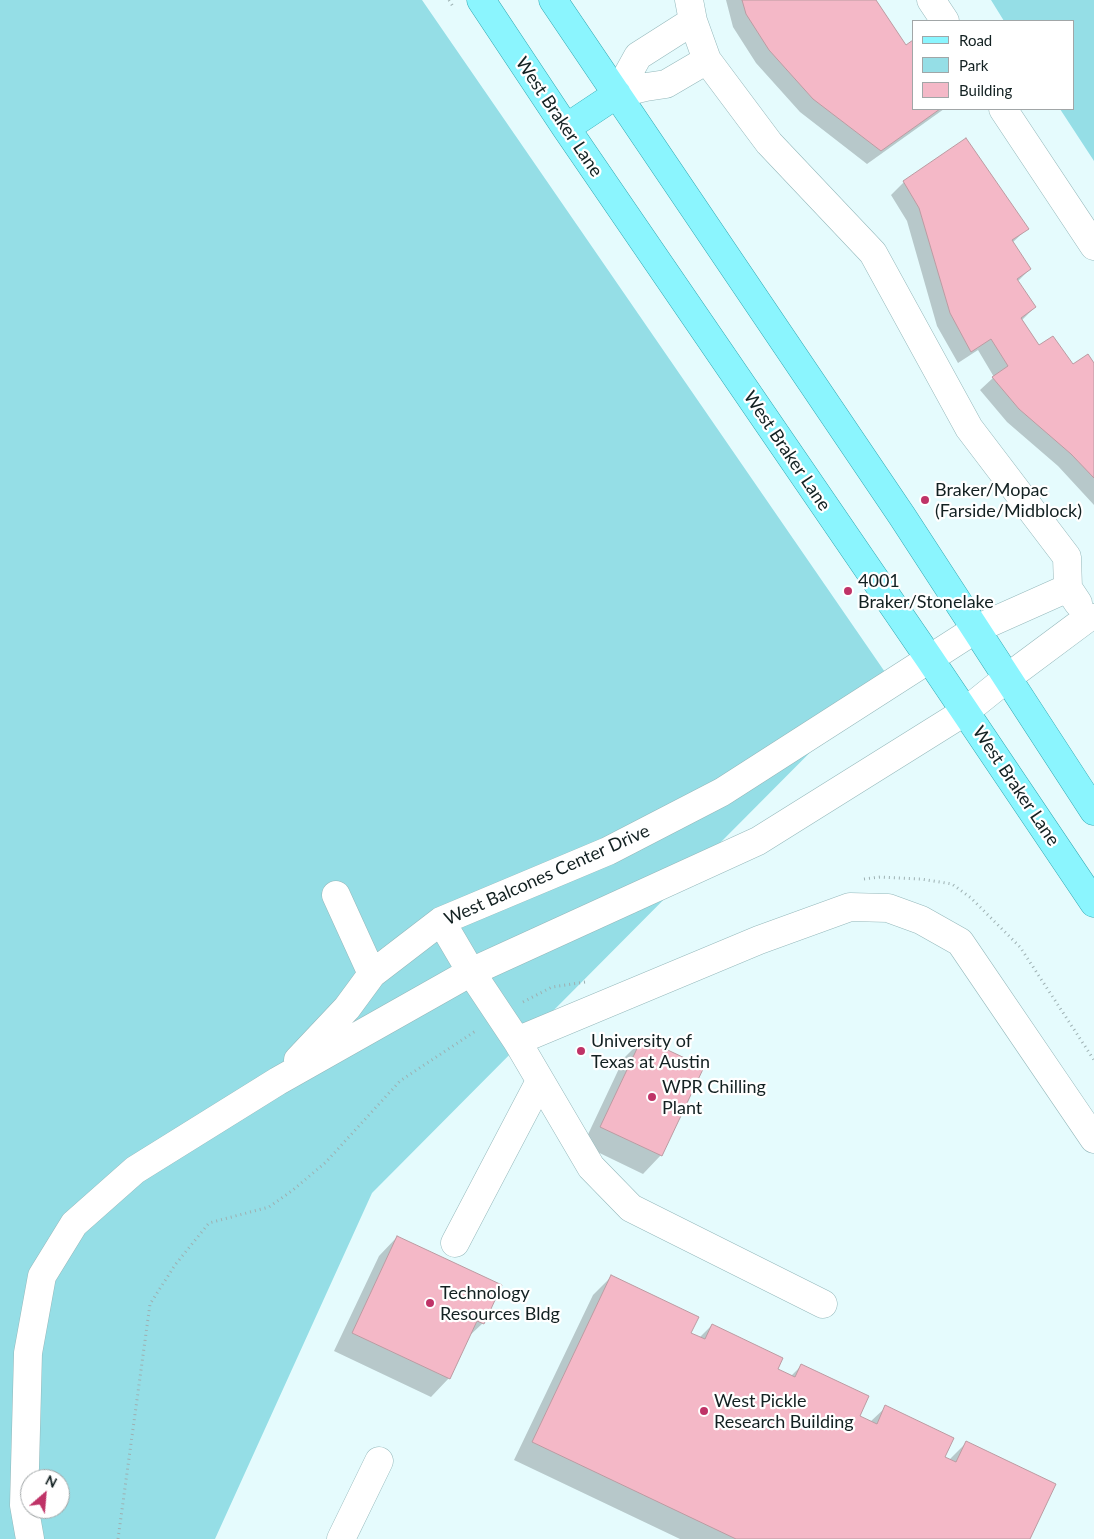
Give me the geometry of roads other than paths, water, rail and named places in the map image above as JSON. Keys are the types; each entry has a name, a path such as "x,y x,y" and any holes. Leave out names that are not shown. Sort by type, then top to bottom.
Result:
{"main road":[{"name":"West Braker Lane","path":"481,0 566,128 966,711 1094,903"},
{"path":"553,0 902,516 1094,811"},
{"path":"566,128 617,94"}],"street":[{"path":"931,0 944,20"},
{"path":"617,94 638,56 691,11 707,60 769,142 872,253 969,428 1067,557 1068,588 1091,617"},
{"path":"617,94 666,84 707,60"},
{"path":"1004,110 1094,246"},
{"name":"West Balcones Center Drive","path":"278,1081 347,1008 372,974 441,921 608,852 722,792 929,658 976,630 1068,588"},
{"name":"West Balcones Center Drive","path":"30,1539 24,1504 28,1353 42,1276 74,1224 135,1170 278,1081 471,972 758,841 966,711 1007,678 1091,617"},
{"path":"336,895 372,974"},
{"path":"517,1041 759,940 850,907 888,908 921,920 960,942 1094,1138"},
{"path":"441,921 471,972 517,1041 590,1167 631,1208 823,1304"},
{"path":"455,1243 540,1081"},
{"path":"344,1538 379,1461"}],"place":[{"name":"Braker/Mopac (Farside/Midblock)","path":"925,500"},
{"name":"4001 Braker/Stonelake","path":"848,591"},
{"name":"University of Texas at Austin","path":"581,1051"},
{"name":"WPR Chilling Plant","path":"652,1097"},
{"name":"Technology Resources Bldg","path":"430,1303"},
{"name":"West Pickle Research Building","path":"704,1411"}]}
